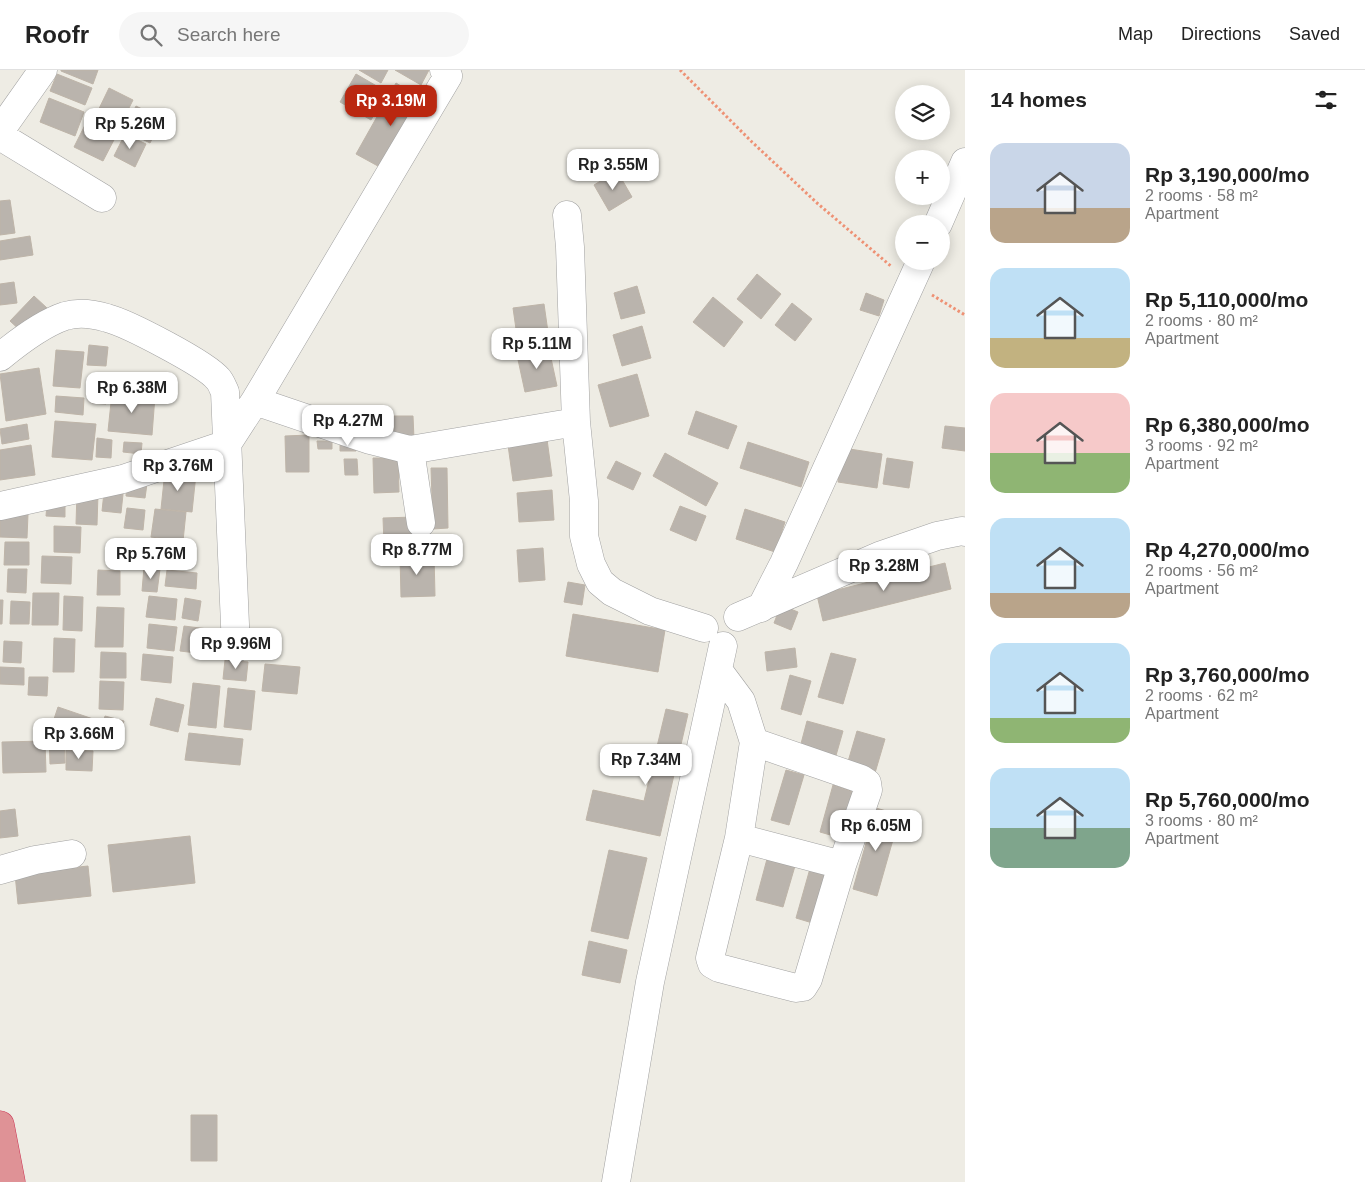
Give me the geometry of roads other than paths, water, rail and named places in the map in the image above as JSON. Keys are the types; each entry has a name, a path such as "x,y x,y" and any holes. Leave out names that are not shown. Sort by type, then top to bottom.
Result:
{"highway":[{"path":"0,1124 11,1182"}],"street":[{"path":"0,132 43,70"},
{"path":"0,506 123,479 227,444 255,401 450,72"},
{"path":"0,136 102,198"},
{"path":"942,215 965,162"},
{"path":"567,215 570,247 576,422 584,501 584,536 591,564 600,582 612,592 715,648 741,701 754,742 739,838 710,958 712,964 719,968 796,988 803,987 808,979 842,865 868,790 867,783 861,779 754,742"},
{"path":"715,648 730,644 740,632 749,612 784,563 916,272"},
{"path":"0,357 20,341 65,316 84,314 106,317 125,324 204,367 218,379 225,392 236,648"},
{"path":"255,401 370,440 410,450 576,422"},
{"path":"410,450 421,523"},
{"path":"749,612 879,556 937,536 964,530"},
{"path":"616,1182 650,982 715,648"},
{"path":"739,838 842,865"},
{"path":"0,870 35,860 72,854"}]}
